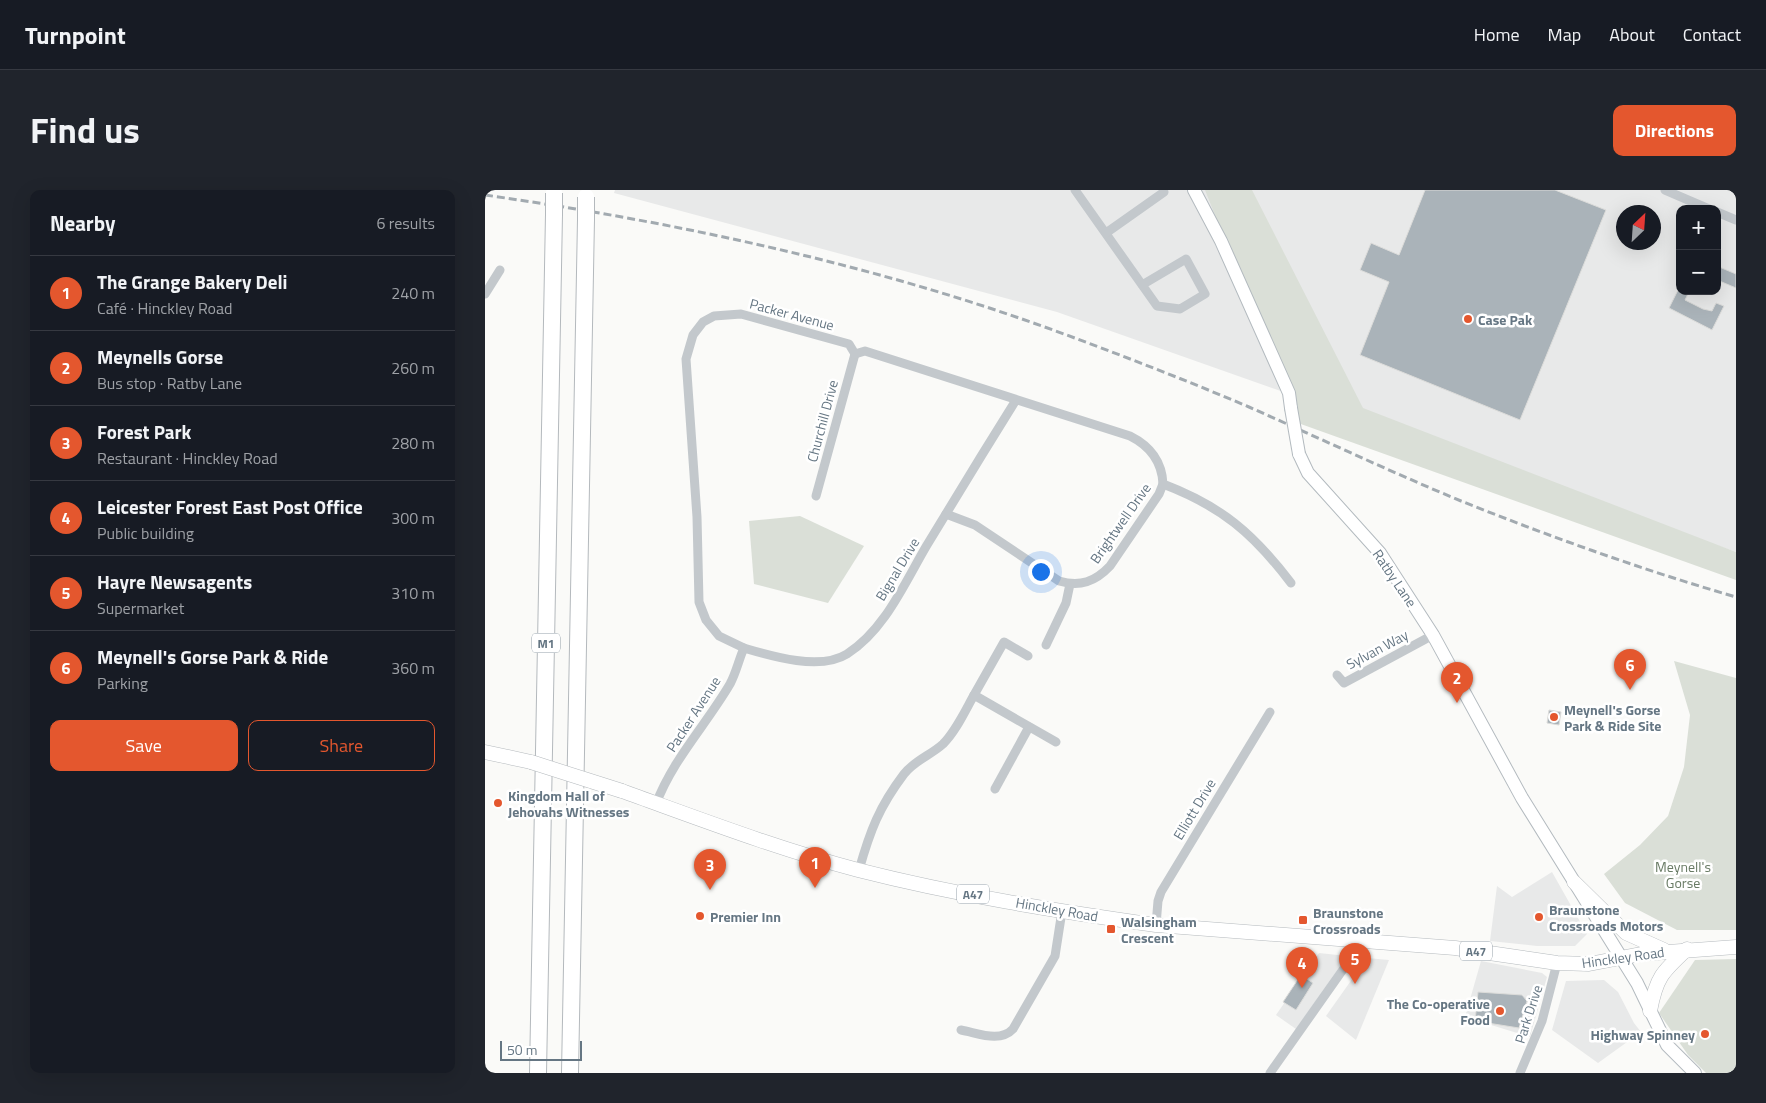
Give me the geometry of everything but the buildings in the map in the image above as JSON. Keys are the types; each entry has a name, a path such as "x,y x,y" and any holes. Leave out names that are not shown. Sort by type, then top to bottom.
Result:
{"highway":[{"name":"M1","path":"538,1073 554,191"},
{"name":"M1","path":"570,1073 586,193"}],"main road":[{"name":"Ratby Lane","path":"1194,190 1221,241 1289,392 1299,454 1308,473 1380,553 1433,635 1522,798 1622,958 1667,1045 1695,1073"},
{"name":"Hinckley Road","path":"489,754 572,774 753,838 859,870 1062,911 1156,925 1455,948 1557,963 1589,964 1667,951 1736,947"},
{"path":"1574,882 1626,933 1667,951"},
{"path":"1650,1010 1655,986 1660,977 1687,950"}],"street":[{"path":"1075,190 1105,233 1142,285 1157,306 1180,309 1205,294 1186,259 1142,285"},
{"path":"1665,190 1700,205"},
{"path":"1105,233 1164,192"},
{"path":"1721,214 1736,220"},
{"path":"485,294 500,270"},
{"name":"Packer Avenue","path":"657,804 663,787 676,764 730,683 744,648 719,636 705,620 699,602 697,517 686,359 693,335 703,322 714,316 741,314 849,344 855,354"},
{"path":"855,354 865,351 1130,436 1143,443 1156,457 1162,474 1163,484 1212,505 1231,519 1271,557 1291,583"},
{"name":"Churchill Drive","path":"816,496 855,354"},
{"name":"Bignal Drive","path":"744,648 777,658 828,661 846,655 867,637 893,605 1015,400"},
{"name":"Brightwell Drive","path":"1070,584 1083,584 1103,574 1159,494 1163,484"},
{"path":"946,514 975,525 1059,581 1070,584 1066,603 1045,645"},
{"name":"Sylvan Way","path":"1337,675 1343,683 1433,635"},
{"path":"859,870 876,817 905,773 916,761 935,751 945,742 1004,642 1028,656"},
{"path":"974,695 1056,742"},
{"name":"Elliott Drive","path":"1156,925 1157,901 1161,892 1271,712"},
{"path":"995,789 1029,727"},
{"path":"961,1030 997,1037 1004,1036 1013,1029 1055,956 1062,911"},
{"path":"1270,1073 1349,961 1358,940"},
{"name":"Park Drive","path":"1520,1073 1542,1021 1557,963"}],"shaded area":[{"path":"615,190 1736,190 1736,552 1057,312 614,193"},
{"path":"1552,872 1587,934 1575,946 1537,946 1490,941 1497,886 1512,897"},
{"path":"1319,953 1347,956 1296,1029 1276,1015"},
{"path":"1367,958 1389,960 1356,1040 1326,1016"},
{"path":"1481,961 1542,973 1547,977 1530,1037 1465,1017"},
{"path":"1604,980 1618,992 1634,1023 1641,1032 1598,1063 1552,1030 1566,981"}],"green space":[{"path":"1205,190 1252,190 1363,408 1736,552 1736,580 1298,423"},
{"path":"800,516 864,546 828,603 754,584 749,521"},
{"name":"Meynell's Gorse","path":"1674,661 1736,678 1736,930 1677,930 1625,903 1604,874 1640,845 1668,816 1684,767 1690,715"},
{"name":"Highway Spinney","path":"1736,959 1736,1073 1706,1073 1688,1055 1659,1013 1695,960"}],"railway":[{"path":"485,195 632,219 778,249 922,287 993,309 1157,369 1249,407 1461,501 1563,540 1736,597"}],"place":[{"name":"Case Pak","path":"1468,319"},
{"name":"Meynell's Gorse Park & Ride","path":"1630,690"},
{"name":"Meynells Gorse","path":"1457,703"},
{"name":"Meynell's Gorse Park & Ride Site","path":"1554,717"},
{"name":"Kingdom Hall of Jehovahs Witnesses","path":"498,803"},
{"name":"The Grange Bakery Deli","path":"815,888"},
{"name":"Forest Park","path":"710,890"},
{"name":"Premier Inn","path":"700,916"},
{"name":"Braunstone Crossroads Motors","path":"1539,917"},
{"name":"Braunstone Crossroads","path":"1303,920"},
{"name":"Walsingham Crescent","path":"1111,929"},
{"name":"Hayre Newsagents","path":"1355,984"},
{"name":"Leicester Forest East Post Office","path":"1302,988"},
{"name":"The Co-operative Food","path":"1500,1011"},
{"name":"Highway Spinney","path":"1705,1034"}]}
